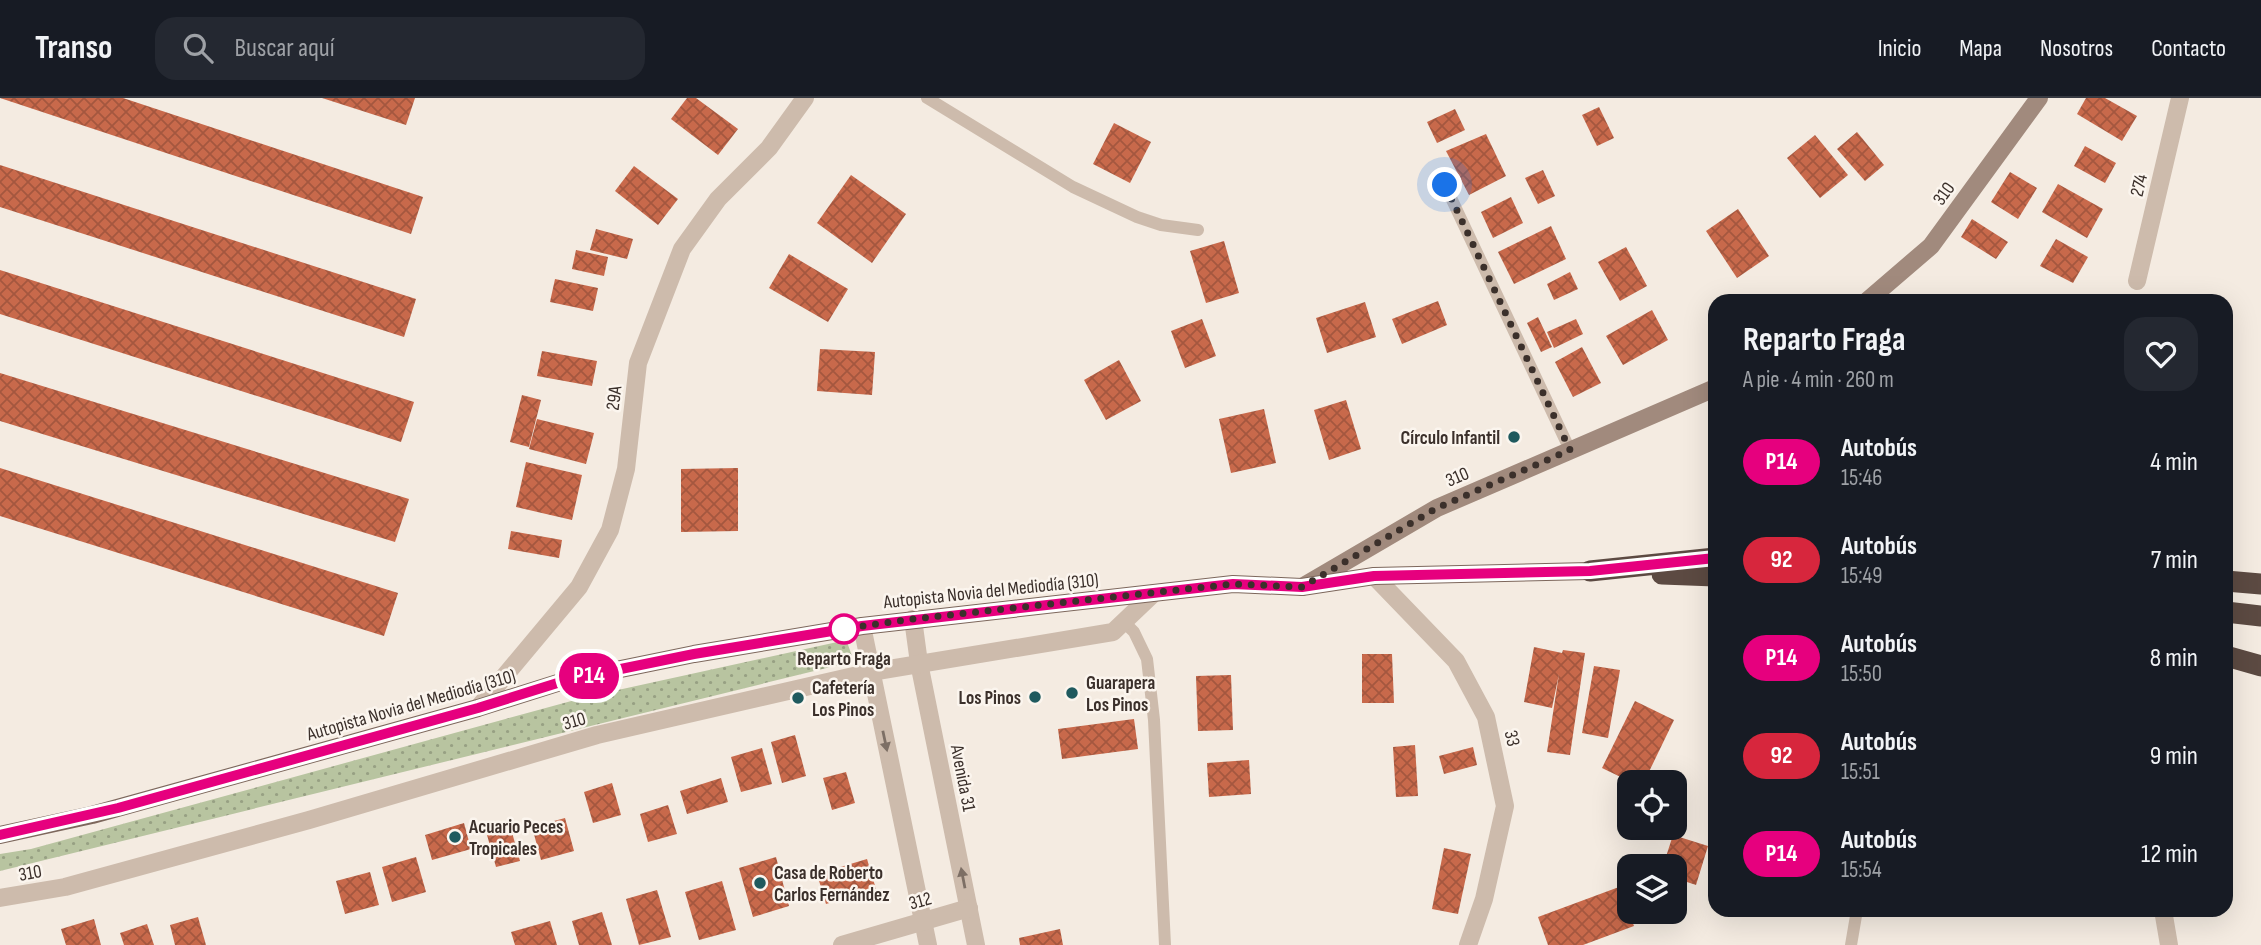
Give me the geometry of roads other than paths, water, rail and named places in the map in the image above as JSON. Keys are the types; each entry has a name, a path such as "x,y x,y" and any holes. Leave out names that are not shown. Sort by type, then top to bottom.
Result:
{"highway":[{"path":"1590,571 1708,559"},
{"path":"1590,571 1708,576"},
{"path":"2233,579 2261,577"},
{"path":"2233,581 2261,584"},
{"path":"2233,613 2261,616"},
{"path":"2233,658 2261,666"}],"main road":[{"name":"Autopista Novia del Mediodía (310)","path":"0,835 92,815 478,708 567,680 694,654 862,626 1233,584 1302,587 1374,576 1590,571"}],"street":[{"name":"29A","path":"478,708 579,587 610,530 626,469 638,363 682,249 718,199 769,148 805,98"},
{"name":"310","path":"1875,294 1931,246 2039,98"},
{"name":"274","path":"2137,281 2180,98"},
{"name":"310","path":"1302,587 1437,508 1708,391"},
{"name":"33","path":"1374,576 1456,660 1486,717 1505,806 1484,899 1468,945"},
{"name":"310","path":"0,898 65,887 309,820 597,735 871,672 1113,632 1154,593"},
{"name":"Avenida 31","path":"913,619 919,663 976,945"},
{"path":"862,626 928,945"},
{"name":"312","path":"842,945 969,908"},
{"path":"2164,917 2168,942"}],"lane":[{"path":"927,98 1073,187 1137,218 1161,225 1198,230"},
{"path":"1445,185 1570,450"},
{"path":"1123,621 1134,632 1147,659 1154,720 1165,945"},
{"path":"1851,945 1856,917"}],"place":[{"name":"Círculo Infantil","path":"1514,437"},
{"name":"Reparto Fraga","path":"844,629"},
{"name":"Guarapera Los Pinos","path":"1072,693"},
{"name":"Los Pinos","path":"1035,697"},
{"name":"Cafetería Los Pinos","path":"798,698"},
{"name":"Acuario Peces Tropicales","path":"455,837"},
{"name":"Casa de Roberto Carlos Fernández","path":"760,883"}]}
